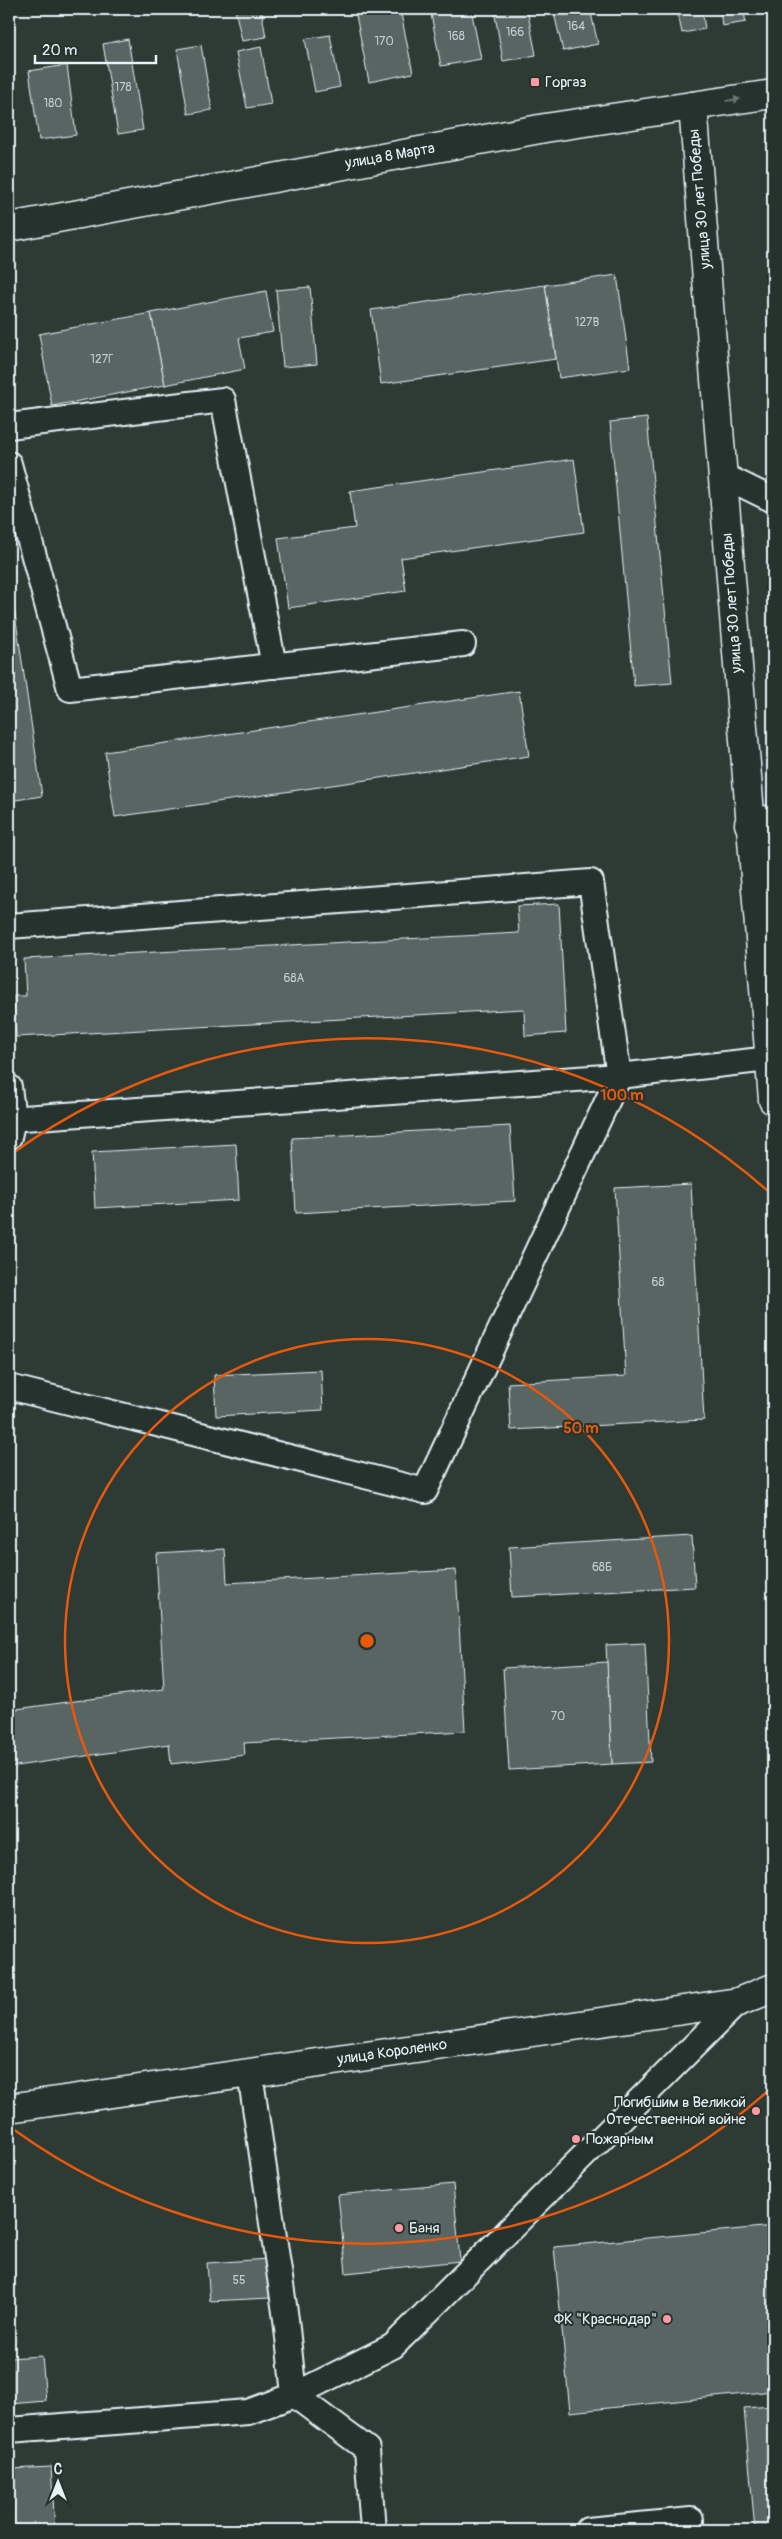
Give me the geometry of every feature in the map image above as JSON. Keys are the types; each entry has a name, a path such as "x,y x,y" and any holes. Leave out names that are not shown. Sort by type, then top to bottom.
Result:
{"street":[{"name":"улица 8 Марта","path":"9,227 545,128 773,94"},
{"name":"улица 30 лет Победы","path":"693,106 722,475 761,821 773,1100"},
{"name":"улица Короленко","path":"9,2108 738,2002 773,1988"}],"lane":[{"path":"9,426 223,400 274,666"},
{"path":"9,464 70,688 463,644"},
{"path":"722,475 773,500"},
{"path":"9,926 591,882 618,1076 425,1491 9,1387"},
{"path":"9,1087 10,1125 618,1076 770,1059"},
{"path":"9,2430 248,2412 294,2395 393,2346 738,2002"},
{"path":"250,2073 286,2319 294,2395 367,2449 373,2530"},
{"path":"588,2530 691,2520 691,2530"}],"building":[{"path":"235,9 261,9 266,37 242,41"},
{"path":"400,9 413,73 369,82 355,10"},
{"path":"456,9 471,9 481,59 441,66 431,14"},
{"path":"494,9 527,9 536,55 503,61"},
{"path":"553,9 590,9 598,44 563,51"},
{"path":"677,9 702,9 705,29 682,33"},
{"path":"720,9 743,9 746,22 722,26"},
{"path":"330,35 340,87 315,92 305,39"},
{"path":"128,39 143,130 118,134 103,44"},
{"path":"201,45 212,110 188,114 177,49"},
{"path":"261,47 271,104 247,108 236,52"},
{"path":"67,65 76,135 39,140 29,71"},
{"path":"9,100 14,129 9,130"},
{"path":"617,275 630,368 559,378 545,285"},
{"path":"545,285 556,359 381,384 371,310"},
{"path":"310,287 317,364 283,367 276,290"},
{"path":"266,291 273,332 239,338 245,369 165,385 151,313"},
{"path":"151,313 165,385 52,406 39,334"},
{"path":"647,418 672,683 634,686 610,422"},
{"path":"574,459 584,532 401,558 406,591 288,608 278,538 355,528 350,491"},
{"path":"9,574 42,796 9,801"},
{"path":"519,691 529,756 115,817 105,752"},
{"path":"559,904 566,1033 525,1036 524,1009 16,1037 14,996 26,996 24,959 519,933 517,906"},
{"path":"510,1126 515,1201 296,1213 292,1138"},
{"path":"236,1144 239,1200 95,1208 92,1152"},
{"path":"691,1184 704,1420 511,1430 508,1383 626,1376 615,1188"},
{"path":"321,1370 323,1410 216,1416 214,1375"},
{"path":"692,1536 695,1587 512,1597 509,1547"},
{"path":"225,1549 227,1583 456,1570 465,1731 244,1743 245,1755 171,1764 169,1744 9,1767 9,1710 164,1689 156,1553"},
{"path":"645,1643 651,1762 612,1764 606,1645"},
{"path":"607,1662 612,1764 509,1770 503,1668"},
{"name":"Баня","path":"453,2184 460,2261 346,2273 338,2195"},
{"name":"ФК \"Краснодар\"","path":"773,2226 773,2391 570,2412 554,2247"},
{"path":"268,2259 270,2298 210,2301 207,2263"},
{"path":"42,2356 46,2401 9,2404 9,2358"},
{"path":"773,2406 773,2528 755,2530 744,2408"},
{"path":"51,2467 55,2530 14,2530 11,2469"}],"place":[{"name":"Горгаз","path":"535,82"},
{"name":"Погибшим в Великой Отечественной войне","path":"756,2111"},
{"name":"Пожарным","path":"576,2139"},
{"name":"Баня","path":"399,2228"},
{"name":"ФК \"Краснодар\"","path":"667,2319"}]}
